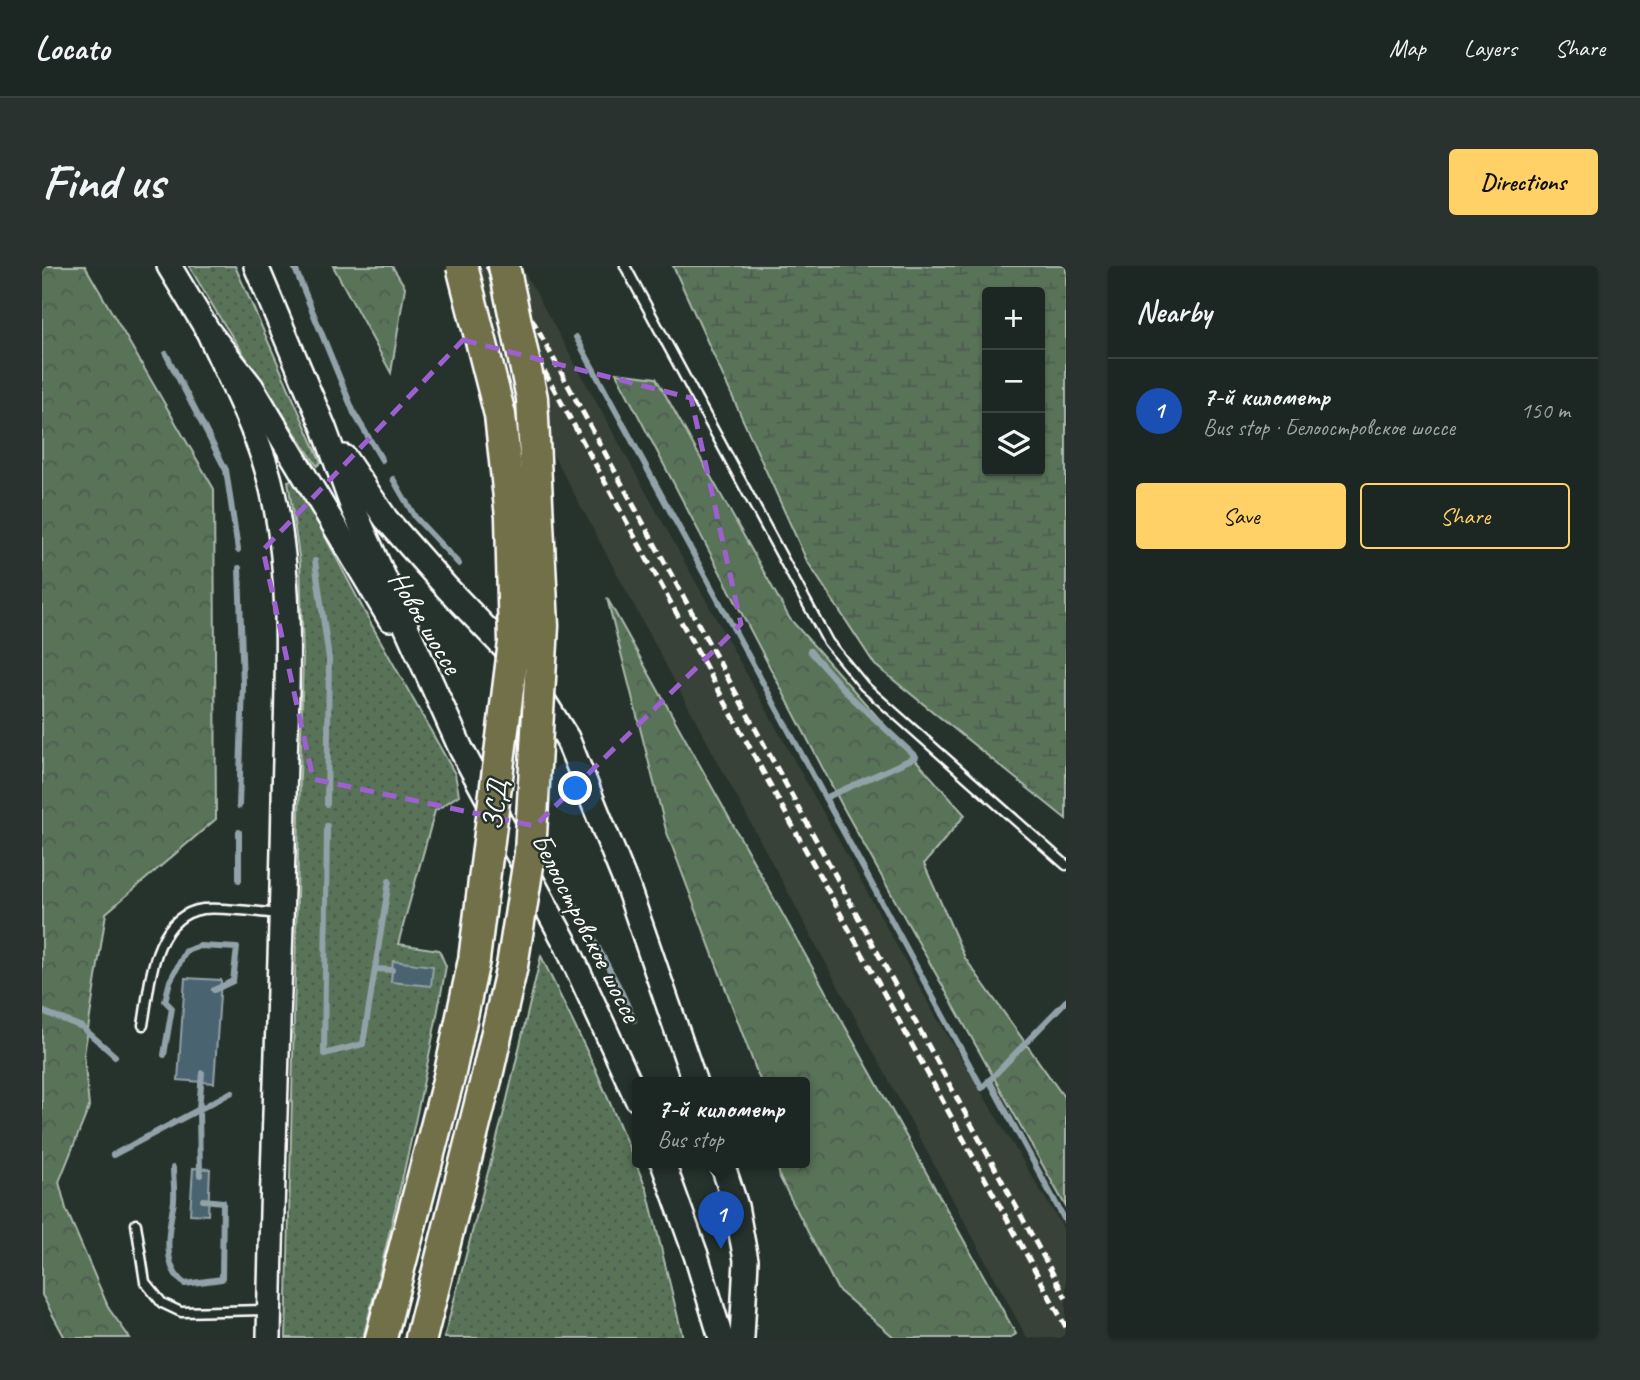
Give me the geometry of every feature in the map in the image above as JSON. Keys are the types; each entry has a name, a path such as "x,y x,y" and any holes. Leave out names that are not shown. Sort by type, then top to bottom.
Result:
{"highway":[{"name":"ЗСД","path":"381,1338 449,1077 474,960 514,642 511,517 500,415 462,266"},
{"name":"ЗСД","path":"421,1338 512,966 530,853 543,626 532,398 504,266"}],"main road":[{"name":"Новое шоссе","path":"169,266 208,331 251,386 443,709"},
{"name":"Новое шоссе","path":"256,266 324,428 354,508 443,709"},
{"path":"208,331 257,441 273,490 282,542 288,619 270,1338"},
{"path":"324,428 386,519 522,666 567,738 628,888 693,1077"},
{"name":"Белоостровское шоссе","path":"443,709 461,749 565,942 632,1088"},
{"path":"665,1168 696,1255 721,1338"},
{"path":"724,1168 736,1206 746,1260 742,1338"}],"lane":[{"path":"625,266 828,642 863,686 880,702 1066,865"},
{"path":"144,1026 153,967 162,942 177,919 202,909 282,914"},
{"path":"136,1224 145,1282 162,1303 181,1312 270,1310"}],"highlighted area":[{"path":"463,340 691,398 741,624 535,826 313,779 263,550"}],"shaded area":[{"path":"452,266 521,266 935,1015 1066,1233 1066,1338 1027,1338"}],"green space":[{"path":"42,266 85,266 214,489 216,819 106,913 84,1055 89,1107 59,1182 66,1209 109,1309 130,1338 65,1338 42,1295"},
{"path":"189,266 235,266 321,462 317,466 220,318"},
{"path":"333,266 392,266 405,287 391,373"},
{"path":"673,266 1066,266 1066,819 875,665 807,561"},
{"path":"616,373 656,378 790,619 965,815 924,864 965,958 1066,1100 1066,1207 844,809"},
{"path":"295,479 370,622 455,774 459,795 435,811 398,944 439,950 446,966 408,1153 363,1338 286,1338 303,655 300,563 288,481"},
{"path":"607,598 1016,1334 1010,1338 895,1338 838,1290 780,1178 778,1168 810,1168 810,1077 759,1077 666,830"},
{"path":"541,956 595,1068 632,1155 632,1168 638,1168 647,1190 683,1338 444,1338 505,1108"}],"water":[{"path":"393,961 433,966 431,986 391,982"},
{"path":"185,978 221,980 214,1083 178,1080"},
{"path":"193,1168 210,1169 208,1215 190,1214"}],"waterway":[{"path":"294,266 354,413 382,460"},
{"path":"576,337 982,1088 1066,1001"},
{"path":"166,354 226,470 238,550"},
{"path":"393,479 415,517 459,564"},
{"path":"315,561 329,659 327,804"},
{"path":"239,568 243,685 239,806"},
{"path":"810,651 849,695 916,757 825,798"},
{"path":"327,826 324,1054 363,1044 389,881"},
{"path":"239,832 239,880"},
{"path":"575,905 634,1020"},
{"path":"164,1055 172,1008 165,1001 170,981 186,951 200,946 237,948 233,981 214,990"},
{"path":"375,969 392,970"},
{"path":"42,1011 82,1027 115,1056"},
{"path":"200,1175 199,1109 202,1073"},
{"path":"989,1080 1066,1222"},
{"path":"113,1155 232,1092"},
{"path":"173,1168 170,1259 173,1269 185,1284 222,1279 223,1202 203,1200"}],"railway":[{"path":"487,266 1066,1327"},
{"path":"503,266 1066,1298"}],"place":[{"name":"7-й километр","path":"721,1249"}]}
